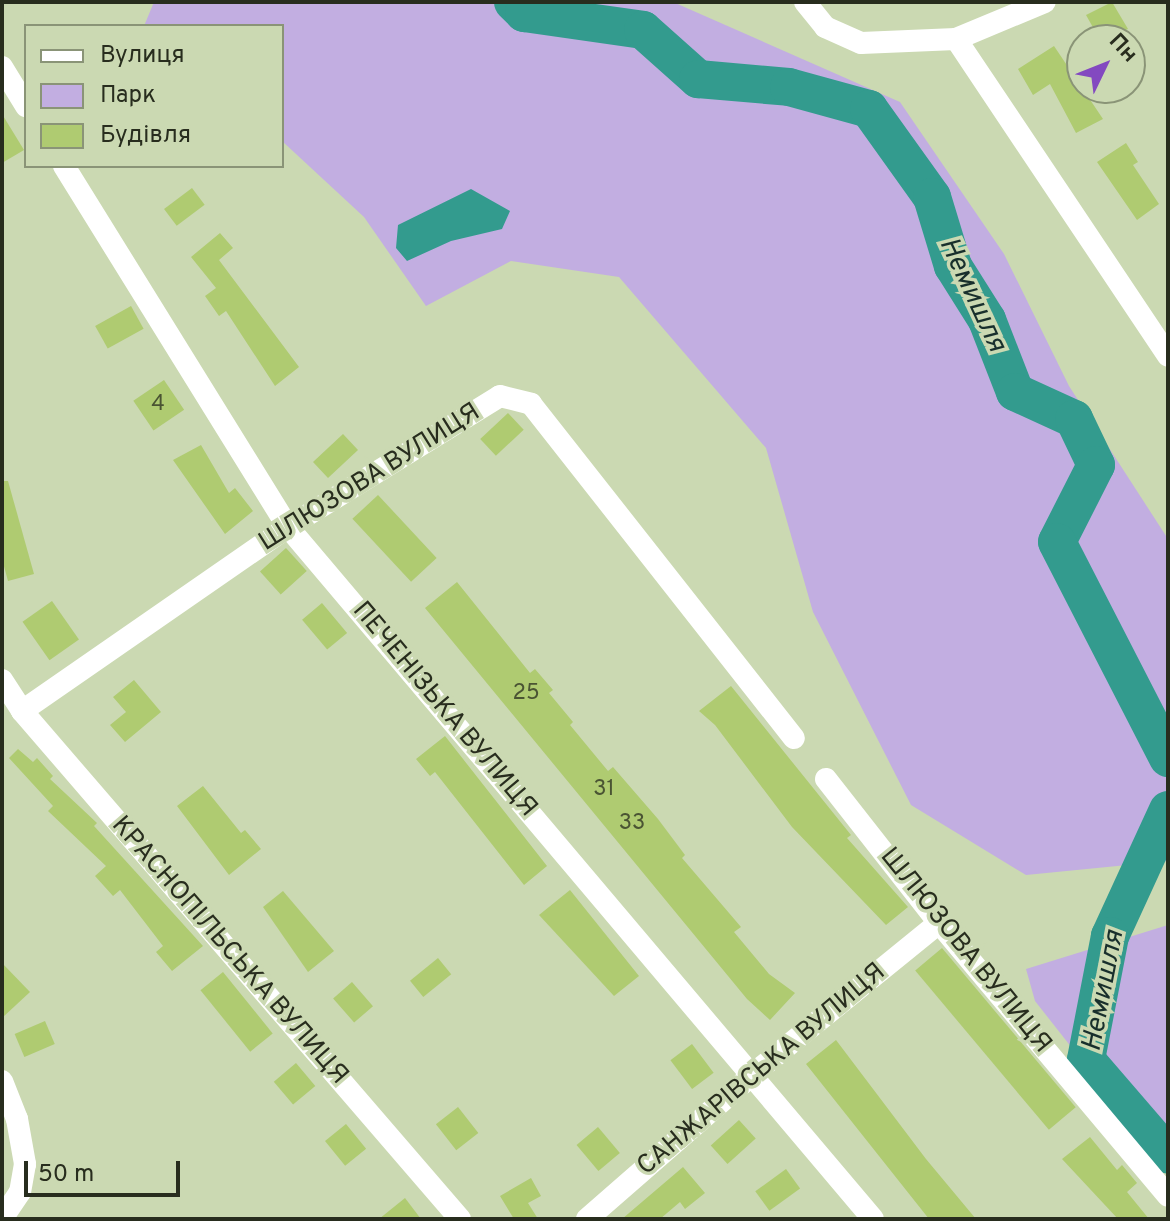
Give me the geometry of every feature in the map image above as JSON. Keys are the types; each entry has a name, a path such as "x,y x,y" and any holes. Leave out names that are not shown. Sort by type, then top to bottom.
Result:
{"street":[{"path":"805,2 825,27 861,43 956,39 1045,2"},
{"path":"956,39 1168,356"},
{"path":"2,67 24,103"},
{"name":"ПЕЧЕНІЗЬКА ВУЛИЦЯ","path":"65,168 288,527 873,1219"},
{"name":"ШЛЮЗОВА ВУЛИЦЯ","path":"22,711 288,527 500,396 531,404 794,738"},
{"name":"КРАСНОПІЛЬСЬКА ВУЛИЦЯ","path":"2,680 22,711 460,1219"},
{"name":"ШЛЮЗОВА ВУЛИЦЯ","path":"826,779 939,923 1168,1196"},
{"name":"САНЖАРІВСЬКА ВУЛИЦЯ","path":"587,1219 753,1074 939,923"},
{"path":"2,1081 17,1119 25,1164 20,1192 2,1219"}],"green space":[{"path":"154,2 673,2 900,102 1004,254 1069,386 1168,539 1168,861 1026,875 911,805 813,612 766,448 619,277 511,261 426,306 364,217 284,143 284,24 145,24"},
{"path":"1168,925 1168,1170 1035,1001 1026,969"}],"water":[{"path":"471,189 510,211 502,229 451,241 407,261 396,248 398,225"}],"building":[{"path":"1112,2 1125,24 1091,24 1086,15"},
{"path":"1054,46 1066,64 1066,104 1093,104 1103,119 1076,133 1050,84 1033,95 1018,69"},
{"path":"2,114 24,150 2,163"},
{"path":"1126,143 1138,162 1133,165 1159,204 1137,220 1097,162"},
{"path":"192,188 205,205 177,226 164,209"},
{"path":"220,233 233,248 219,260 299,367 275,386 226,311 219,316 205,296 216,288 191,257"},
{"path":"131,306 144,329 108,349 95,326"},
{"path":"164,380 184,410 153,431 133,401"},
{"path":"508,413 524,430 496,456 480,439"},
{"path":"343,434 358,450 328,478 313,462"},
{"path":"201,445 229,493 235,488 253,511 225,534 173,460"},
{"path":"2,481 8,481 34,574 8,581 2,559"},
{"path":"378,495 437,558 411,582 352,519"},
{"path":"286,548 307,571 281,594 260,571"},
{"path":"457,582 530,673 535,669 553,690 549,693 573,722 570,725 608,771 613,767 658,819 685,855 682,858 741,927 734,932 769,974 795,993 770,1020 747,999 425,608"},
{"path":"52,601 79,640 49,660 23,622"},
{"path":"322,603 347,633 327,650 302,620"},
{"path":"134,680 161,712 125,742 110,725 126,712 113,697"},
{"path":"731,686 851,835 847,838 908,907 886,925 792,827 715,725 699,711"},
{"path":"445,736 547,866 524,885 435,772 430,776 416,759"},
{"path":"18,749 33,762 37,758 53,776 50,779 97,823 94,826 203,946 172,971 156,952 163,946 120,890 113,896 95,876 106,866 48,811 53,806 9,758"},
{"path":"203,786 241,833 245,830 261,849 229,875 177,806"},
{"path":"570,890 639,976 614,996 539,915"},
{"path":"283,891 334,951 308,972 263,907"},
{"path":"942,948 1076,1107 1049,1130 915,970"},
{"path":"438,958 451,974 423,997 410,981"},
{"path":"2,963 30,992 2,1018"},
{"path":"223,972 273,1033 250,1052 200,990"},
{"path":"352,982 373,1006 354,1023 333,998"},
{"path":"45,1021 55,1044 24,1057 15,1034"},
{"path":"836,1040 926,1159 976,1219 929,1219 806,1064"},
{"path":"692,1044 714,1073 692,1089 670,1060"},
{"path":"296,1063 315,1086 293,1105 274,1082"},
{"path":"458,1107 478,1133 456,1150 436,1124"},
{"path":"739,1120 756,1139 727,1164 711,1145"},
{"path":"346,1124 366,1149 345,1166 325,1141"},
{"path":"598,1127 620,1153 598,1171 577,1145"},
{"path":"1090,1137 1117,1170 1122,1165 1137,1183 1127,1192 1149,1219 1118,1219 1062,1159"},
{"path":"683,1167 705,1193 685,1209 680,1202 660,1219 622,1219"},
{"path":"786,1169 800,1188 769,1211 755,1191"},
{"path":"531,1178 541,1196 528,1203 538,1219 514,1219 500,1196"},
{"path":"405,1198 421,1219 379,1219"}],"waterway":[{"name":"Немишля","path":"513,2 524,13 643,30 698,79 789,87 869,109 932,197 953,266 987,320 1015,392 1074,419 1096,465 1057,542 1168,758"},
{"name":"Немишля","path":"1168,810 1110,936 1086,1060 1168,1155"}]}
